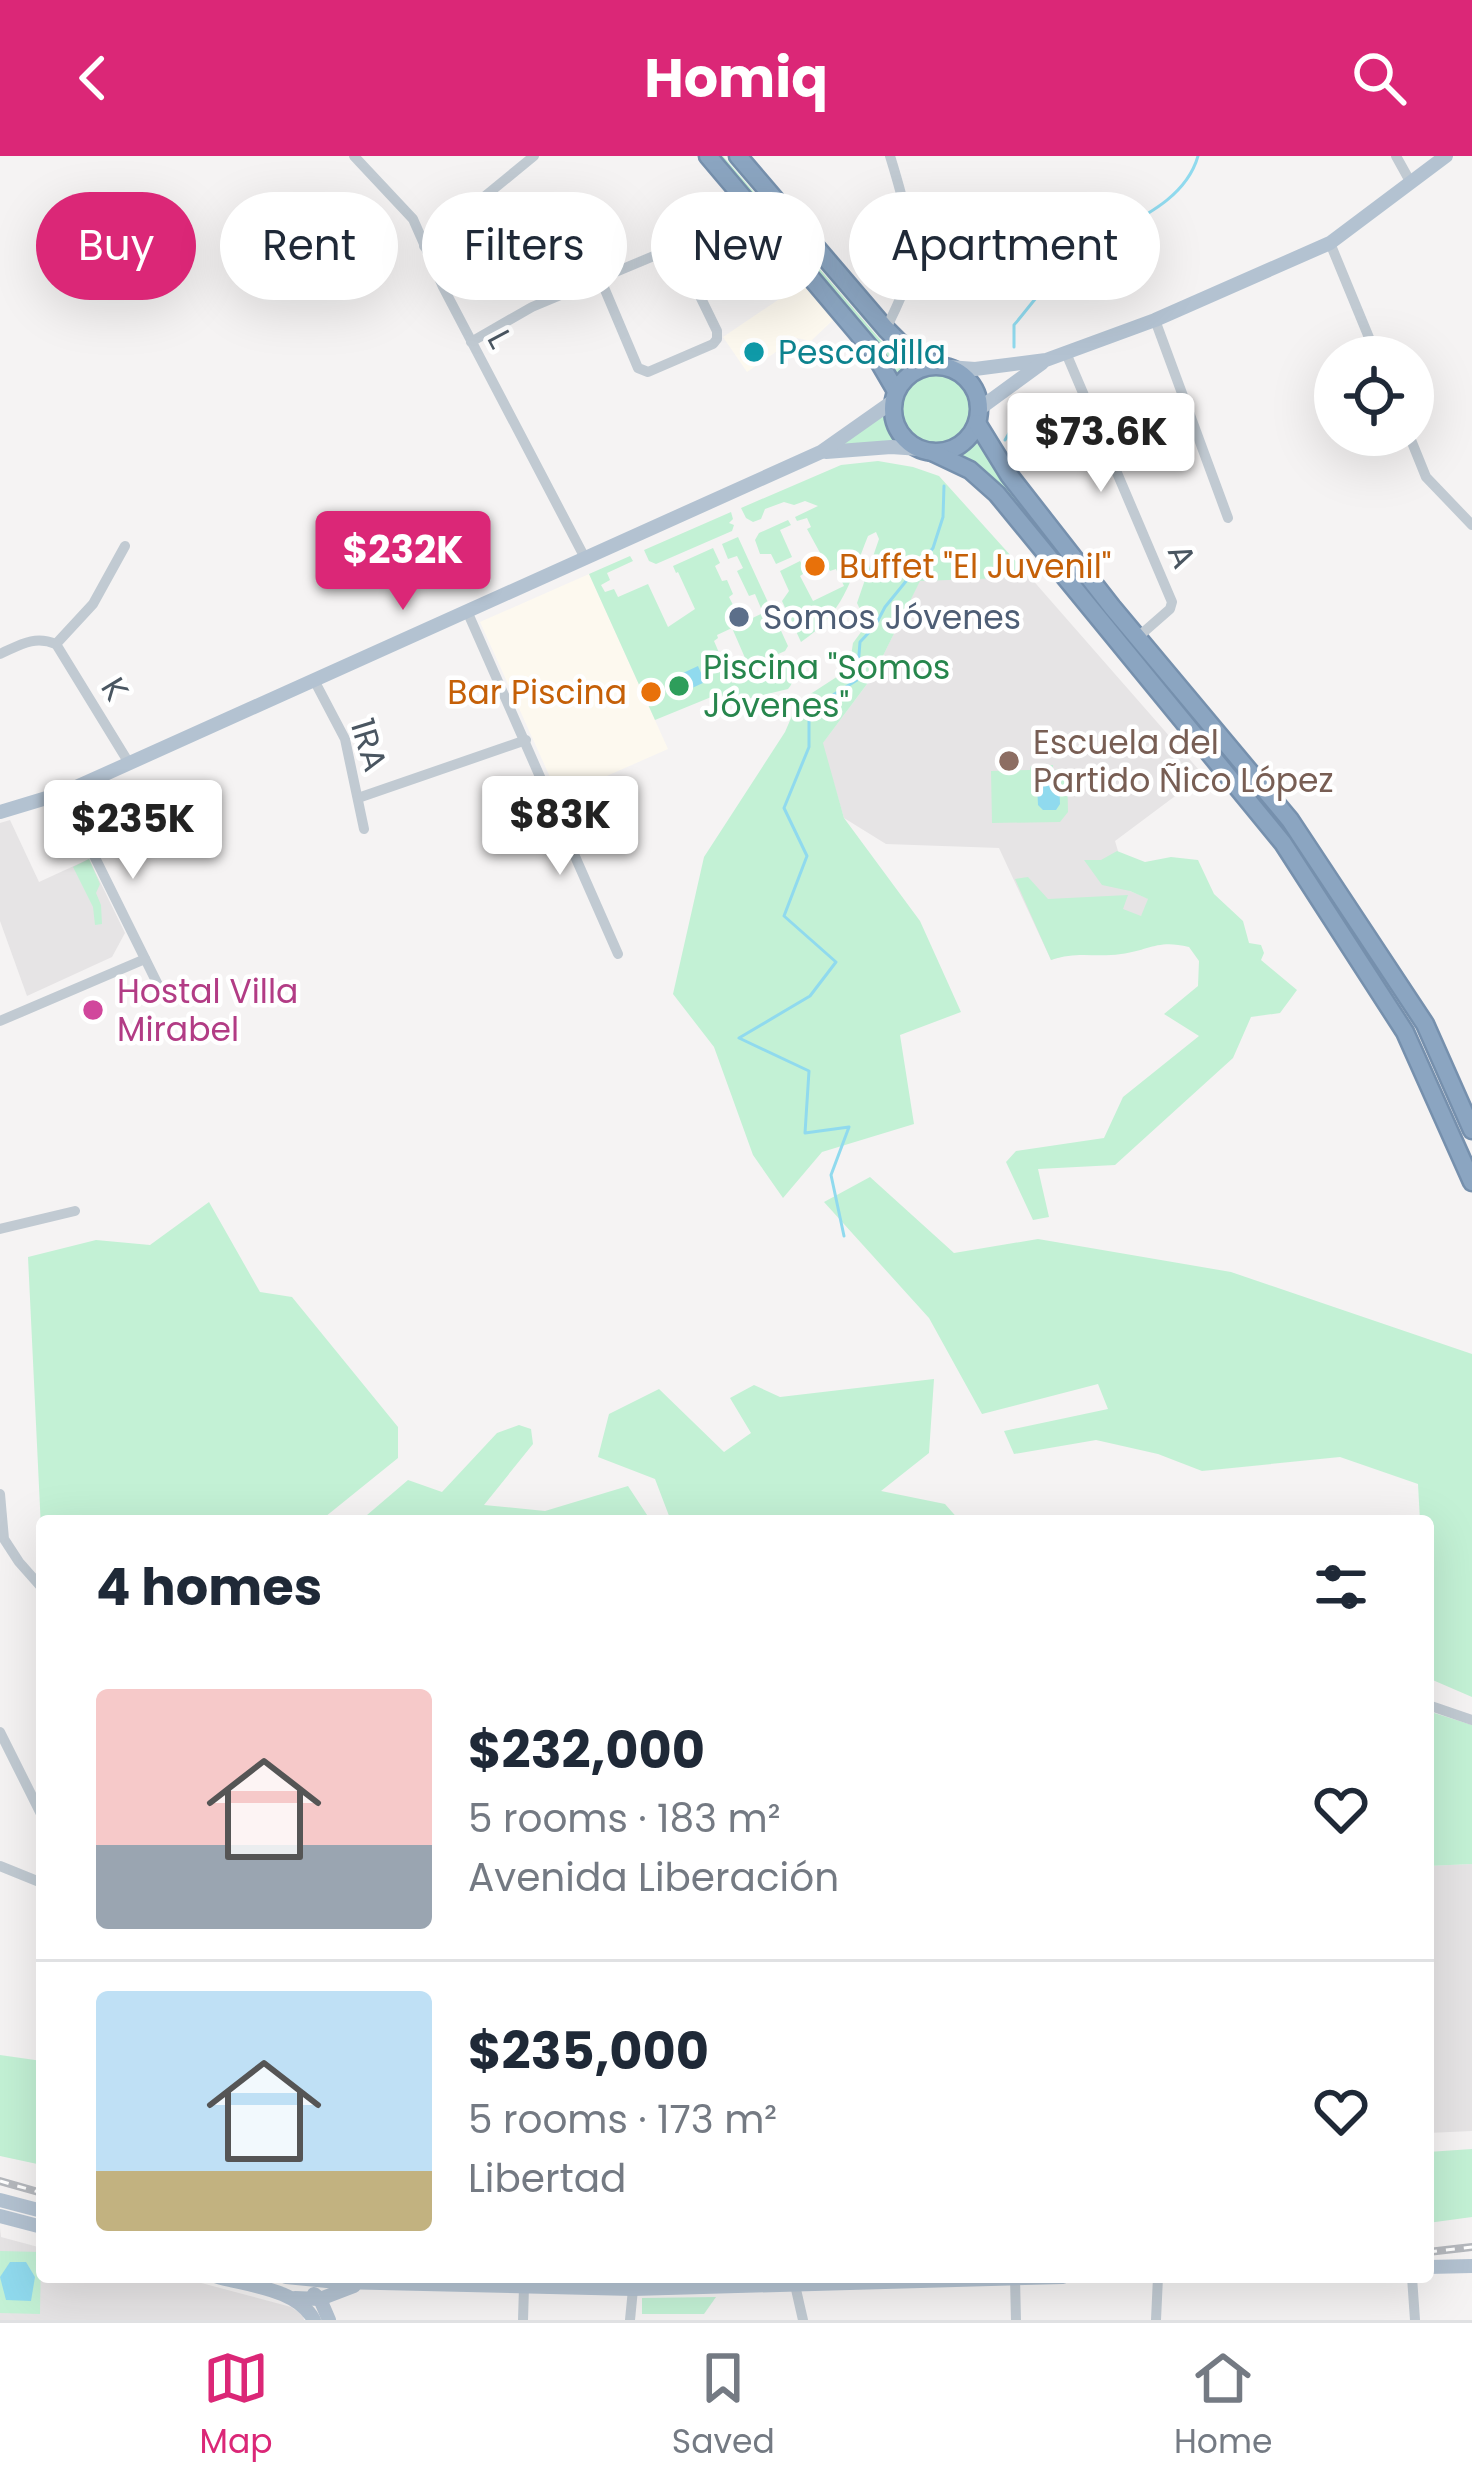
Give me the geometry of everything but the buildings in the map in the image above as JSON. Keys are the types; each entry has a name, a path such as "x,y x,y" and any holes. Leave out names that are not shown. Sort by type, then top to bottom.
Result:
{"highway":[{"path":"708,156 737,192"},
{"path":"738,156 902,345 961,373 971,383 978,416 970,436 946,451 926,451"},
{"path":"825,296 872,350 894,397 898,431 908,442 970,470 997,494 1283,843 1405,1032 1472,1182"},
{"path":"894,397 912,372 943,366"},
{"path":"978,416 1009,475 1290,820 1425,1024 1472,1130"}],"main road":[{"path":"943,366 975,369 1046,360 1155,320 1330,242 1446,156"},
{"path":"978,416 1046,360"},
{"path":"0,812 63,793 820,452 894,397"},
{"path":"820,452 892,447 926,451"},
{"path":"0,2200 36,2209"},
{"path":"0,2216 36,2226"},
{"path":"1434,2267 1472,2266"},
{"path":"240,2283 321,2304 364,2283 633,2289 858,2283"},
{"path":"293,2283 321,2304"},
{"path":"298,2283 321,2304 329,2320"}],"street":[{"name":"L","path":"354,156 413,219 422,241"},
{"path":"490,192 534,156"},
{"path":"886,329 909,265 907,222 890,156"},
{"path":"1396,156 1412,183"},
{"path":"1330,242 1368,336"},
{"name":"L","path":"450,300 584,558"},
{"path":"471,342 548,300"},
{"path":"609,300 642,373 713,344 717,332 702,300"},
{"path":"1155,320 1228,518"},
{"name":"A","path":"1066,353 1172,602 1138,637"},
{"path":"1417,456 1426,477 1472,525"},
{"path":"0,654 31,640 56,644 93,604 125,546"},
{"path":"466,611 618,954"},
{"name":"K","path":"56,644 129,764"},
{"name":"1RA","path":"314,680 345,739 364,829"},
{"path":"358,798 526,740"},
{"path":"98,777 116,809 195,813"},
{"path":"63,793 162,993"},
{"path":"0,1021 145,959"},
{"path":"0,1229 75,1210"},
{"path":"0,1494 4,1539 36,1581"},
{"path":"1434,1707 1472,1720"},
{"path":"0,1732 36,1804"},
{"path":"0,1866 36,1881"},
{"path":"1015,2283 1016,2320"},
{"path":"1156,2320 1158,2283"},
{"path":"1412,2283 1415,2320"},
{"path":"795,2285 803,2320"},
{"path":"523,2320 524,2287"},
{"path":"630,2320 633,2289"}],"shaded area":[{"path":"778,300 818,300 834,319 811,341 796,338 747,372 723,337"},
{"path":"589,574 668,749 559,797 480,622"},
{"name":"Escuela del Partido Ñico López","path":"1030,577 1206,778 1115,841 1130,891 1149,899 1141,917 1122,910 1119,954 1070,954 1051,960 999,848 886,844 844,818 822,744 873,676 920,580"},
{"path":"10,820 39,882 89,859 125,933 112,957 27,996 0,921 0,823"},
{"path":"1472,1864 1472,2131 1434,2133 1434,1866"},
{"path":"0,2228 1,2237 36,2246 36,2283 201,2283 291,2307 304,2320 0,2320"}],"green space":[{"path":"718,156 754,192 747,192"},
{"path":"825,275 883,343 910,363 893,376 825,291"},
{"path":"935,374 960,384 970,409 960,434 935,444 910,434 900,409 910,384"},
{"path":"882,414 894,441 839,446"},
{"path":"976,442 1090,591 1086,594 1002,491 960,455"},
{"path":"878,461 939,476 1030,577 920,581 873,676 823,743 844,818 920,921 961,1012 900,1035 914,1124 822,1152 783,1198 753,1155 714,1047 673,994 704,857 785,732 798,702 849,669 853,643 867,624 857,603 879,539 876,532 868,536 836,608 801,642 782,601 789,591 780,571 800,561 806,572 800,576 813,601 844,586 807,529 811,527 807,518 797,521 795,517 818,506 784,502 765,509 761,519 753,522 741,508 841,465"},
{"path":"731,512 732,531 656,564 649,561 644,550"},
{"path":"788,520 791,525 780,530 792,557 776,564 771,554 760,554 755,540 759,533"},
{"path":"738,537 788,646 749,667 732,628 714,641 732,683 789,664 792,683 788,689 734,702 730,694 723,697 721,693 655,720 589,574 630,556 633,561 607,573 610,580 601,585 605,592 614,589 618,597 648,584 668,627 695,609 673,566 713,548 720,563 715,566 722,581 727,580 733,594 729,597 742,623 763,613 737,571 743,568 737,556 728,559 722,544"},
{"path":"1053,765 1053,770 1067,769 1068,812 1060,822 992,823 991,771"},
{"path":"1117,851 1145,862 1171,857 1198,860 1214,894 1243,921 1249,943 1261,945 1261,960 1297,990 1280,1013 1251,1017 1233,1058 1115,1165 1038,1169 1049,1217 1033,1220 1006,1162 1016,1151 1104,1138 1123,1097 1199,1036 1164,1014 1198,986 1199,961 1189,947 1162,945 1051,960 1015,879 1028,877 1048,899 1128,895 1123,909 1141,916 1148,899 1102,885 1084,860 1101,860"},
{"path":"89,859 100,884 96,893 102,924 95,925 93,907 73,867"},
{"path":"870,1177 954,1253 1038,1239 1231,1272 1472,1354 1472,1697 1434,1681 1434,1515 1420,1515 1418,1484 1340,1457 1202,1471 1158,1454 1096,1440 1014,1454 1004,1431 1108,1409 1098,1384 982,1414 929,1318 824,1202"},
{"path":"209,1202 260,1292 292,1297 398,1427 398,1458 327,1515 40,1515 28,1257 96,1240 150,1245"},
{"path":"934,1379 929,1453 881,1491 945,1504 955,1515 669,1515 655,1479 598,1457 609,1414 659,1389 724,1452 751,1433 730,1398 754,1385 780,1397"},
{"path":"519,1425 531,1429 533,1444 484,1505 545,1511 628,1486 647,1515 367,1515 408,1480 442,1492 497,1433"},
{"path":"1434,1713 1472,1725 1472,1864 1434,1866"},
{"path":"0,2055 36,2060 36,2164 0,2156"},
{"path":"1472,2149 1472,2217 1434,2222 1434,2152"},
{"path":"0,2251 36,2252 40,2314 0,2313"},
{"path":"716,2297 704,2314 642,2314 642,2298"}],"water":[{"path":"698,666 705,682 675,696 668,680"},
{"path":"1046,776 1059,781 1056,810 1038,805 1037,784"},
{"path":"10,2262 26,2262 35,2277 31,2301 6,2300 0,2277"}],"waterway":[{"path":"1014,347 1014,325 1055,276 1086,249 1161,205 1190,175 1198,156"},
{"path":"1005,440 1015,423 1015,407"},
{"path":"844,1236 831,1175 849,1127 805,1133 809,1071 739,1038 810,996 836,962 784,916 807,856 784,808 809,747 809,710 857,680 860,642 933,548 943,517 944,486"}],"railway":[{"path":"0,2181 36,2191"},
{"path":"1434,2251 1472,2247"}],"place":[{"name":"Pescadilla","path":"754,352"},
{"name":"Buffet \"El Juvenil\"","path":"815,566"},
{"name":"Somos Jóvenes","path":"739,617"},
{"name":"Piscina \"Somos Jóvenes\"","path":"679,686"},
{"name":"Bar Piscina","path":"651,692"},
{"name":"Escuela del Partido Ñico López","path":"1009,761"},
{"name":"Hostal Villa Mirabel","path":"93,1010"}]}
